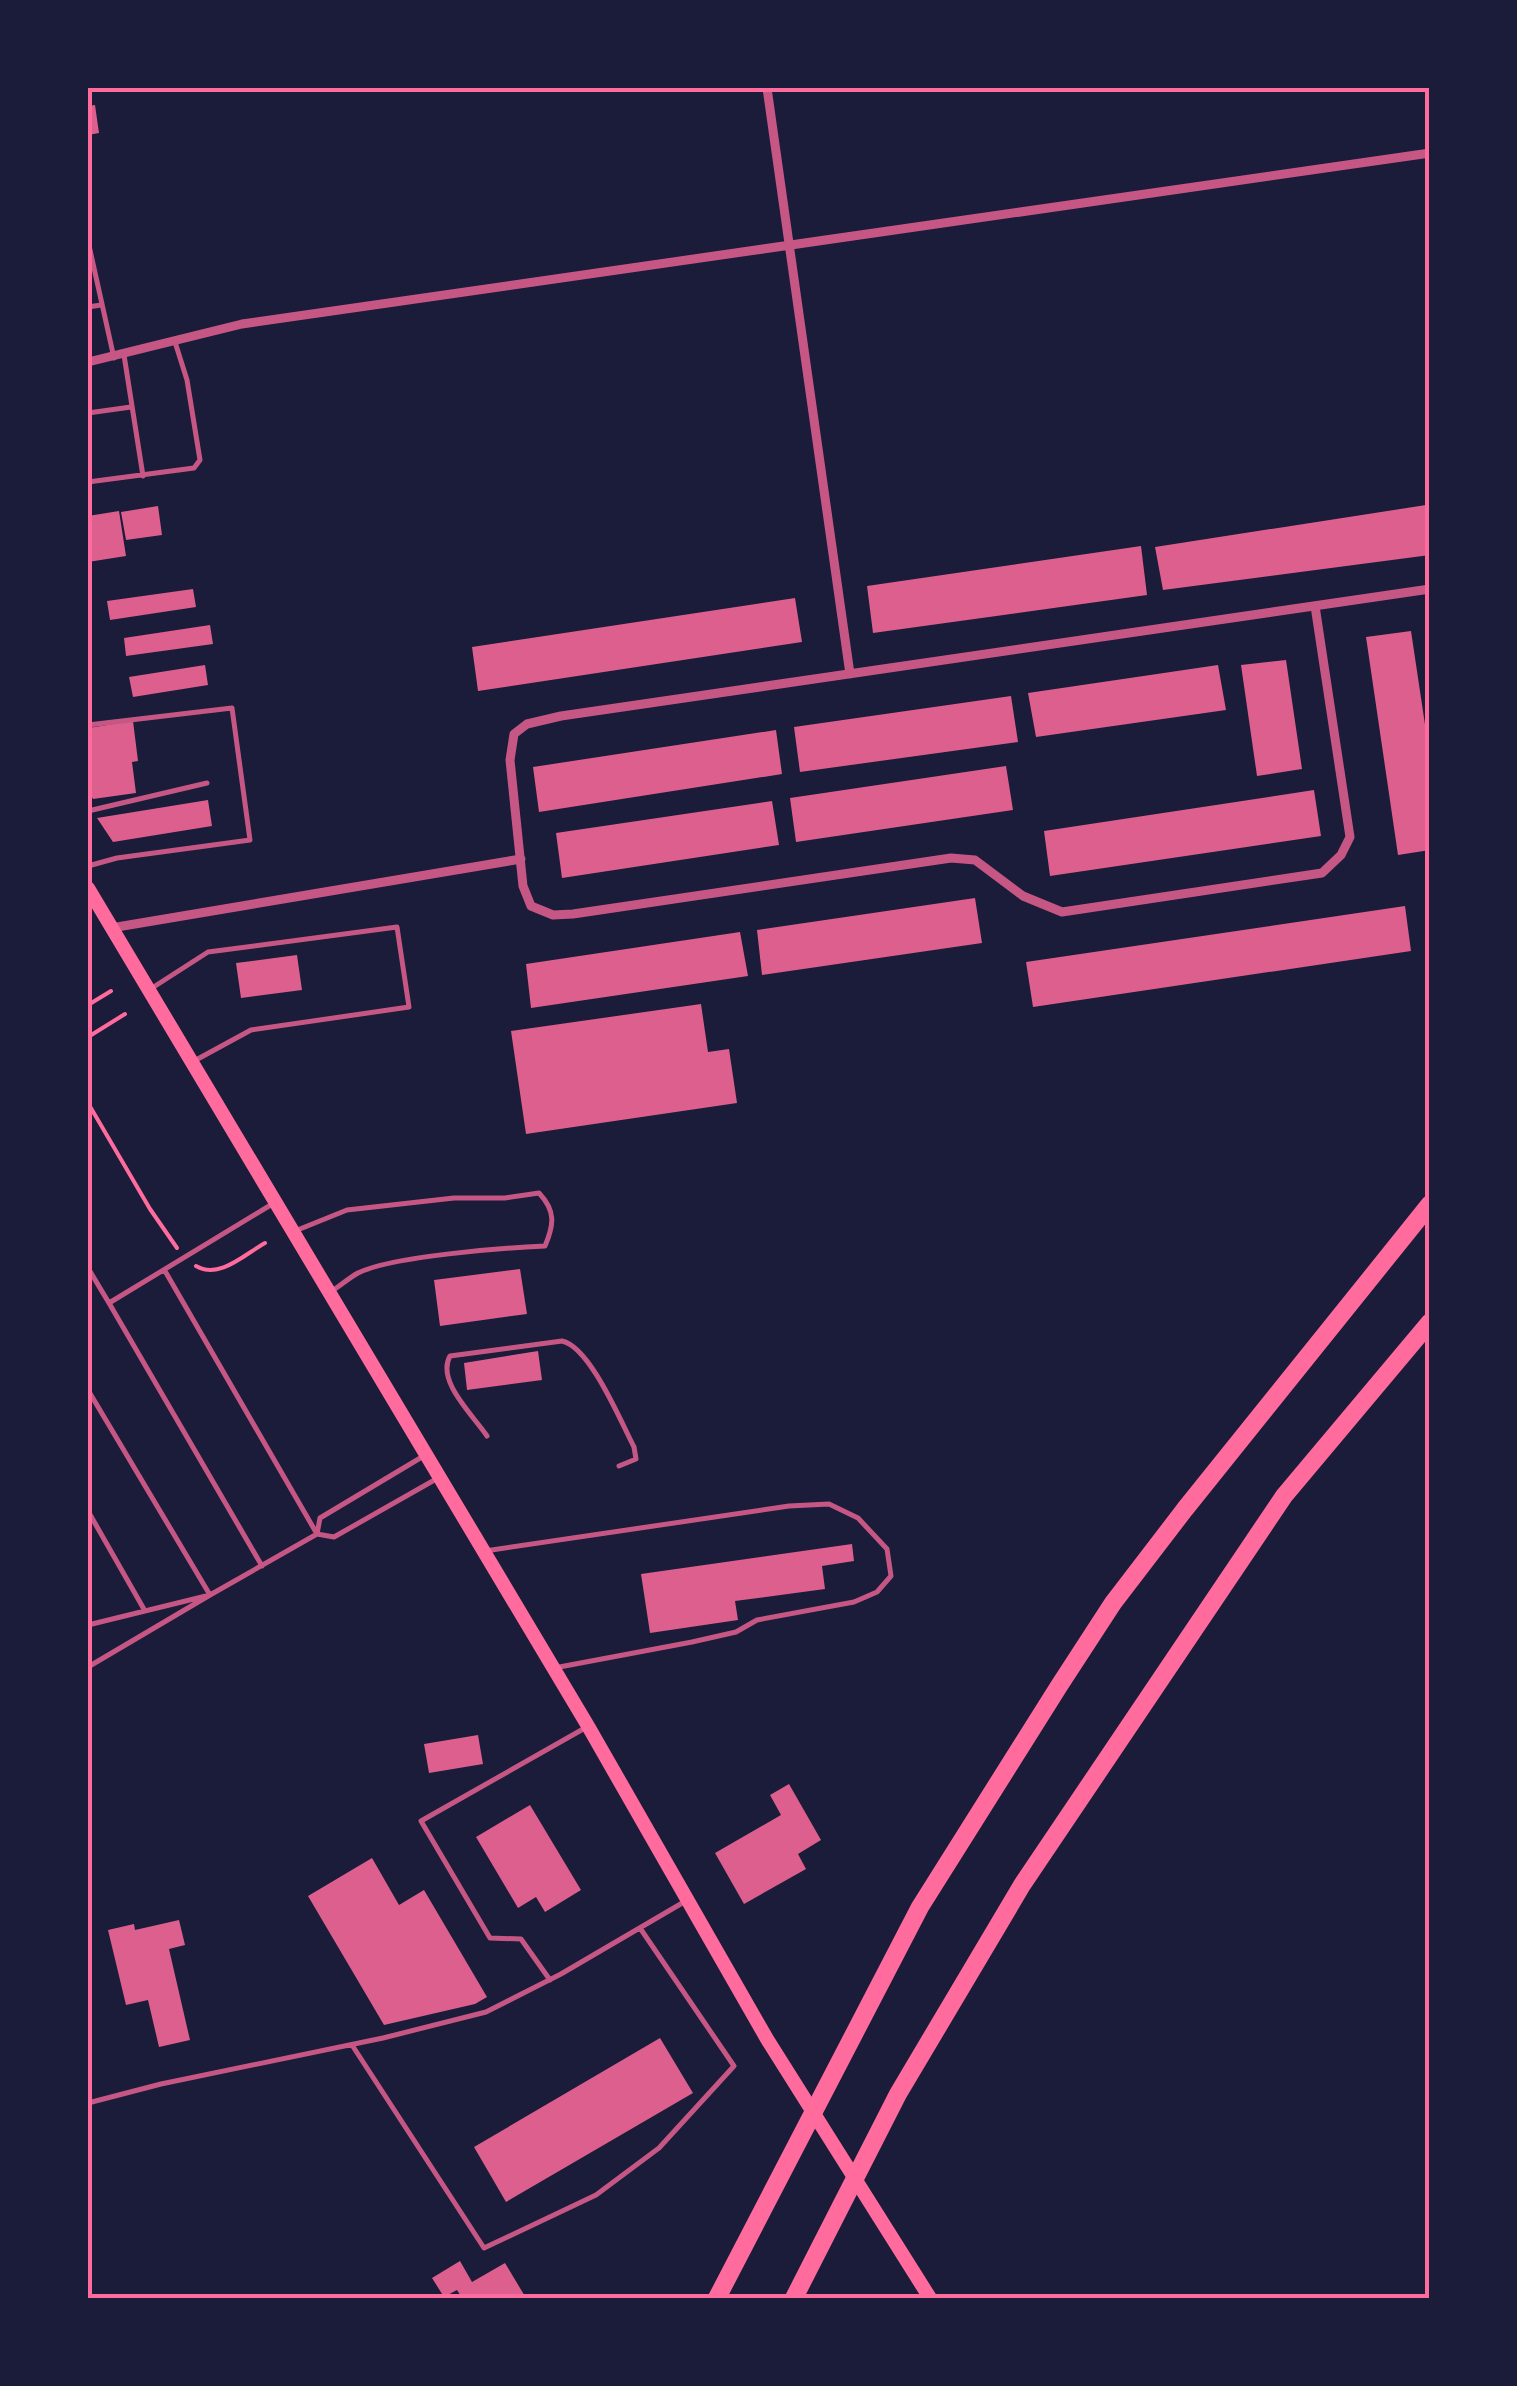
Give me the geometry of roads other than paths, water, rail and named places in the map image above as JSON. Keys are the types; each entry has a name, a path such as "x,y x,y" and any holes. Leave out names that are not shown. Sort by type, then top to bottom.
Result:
{"highway":[{"path":"718,2298 920,1907 1059,1686 1185,1509 1430,1204"},
{"path":"794,2298 898,2094 1022,1885 1284,1496 1430,1322"}],"main road":[{"path":"88,888 588,1726 767,2039 930,2298"}],"street":[{"path":"766,88 850,674"},
{"path":"88,362 242,324 1430,152"},
{"path":"1315,606 1350,837 1332,866 1322,873 1062,912 1023,896 975,860 932,858 573,914 553,914 531,906 523,886 510,760 514,734 526,724 850,674 1430,589"},
{"path":"111,928 520,859"}],"lane":[{"path":"88,240 131,407 143,476"},
{"path":"88,307 102,306"},
{"path":"88,482 194,468 200,460 188,380 176,342"},
{"path":"88,412 131,407"},
{"path":"88,725 232,708 250,840 117,858 88,866"},
{"path":"88,811 206,783"},
{"path":"148,991 208,952 397,927 410,1007 251,1030 192,1063"},
{"path":"292,1232 347,1210 454,1198 539,1193 549,1204 554,1225 545,1246 510,1247 361,1272 329,1294"},
{"path":"109,1304 274,1202"},
{"path":"88,1268 262,1566"},
{"path":"165,1271 317,1534"},
{"path":"487,1436 450,1384 446,1367 450,1356 562,1340 584,1355 634,1446 636,1460 619,1466"},
{"path":"88,1390 210,1595"},
{"path":"317,1534 320,1518 425,1455"},
{"path":"88,1667 317,1534 334,1537 438,1478"},
{"path":"482,1551 789,1506 830,1504 858,1518 887,1549 890,1576 878,1592 854,1602 757,1620 736,1632 692,1642 552,1668"},
{"path":"88,1511 144,1611"},
{"path":"88,1625 210,1595"},
{"path":"550,1980 521,1939 490,1938 421,1821 588,1726"},
{"path":"88,2103 486,2012 550,1980 687,1900"},
{"path":"352,2045 484,2248 596,2194 659,2148 734,2066 640,1928"}]}
